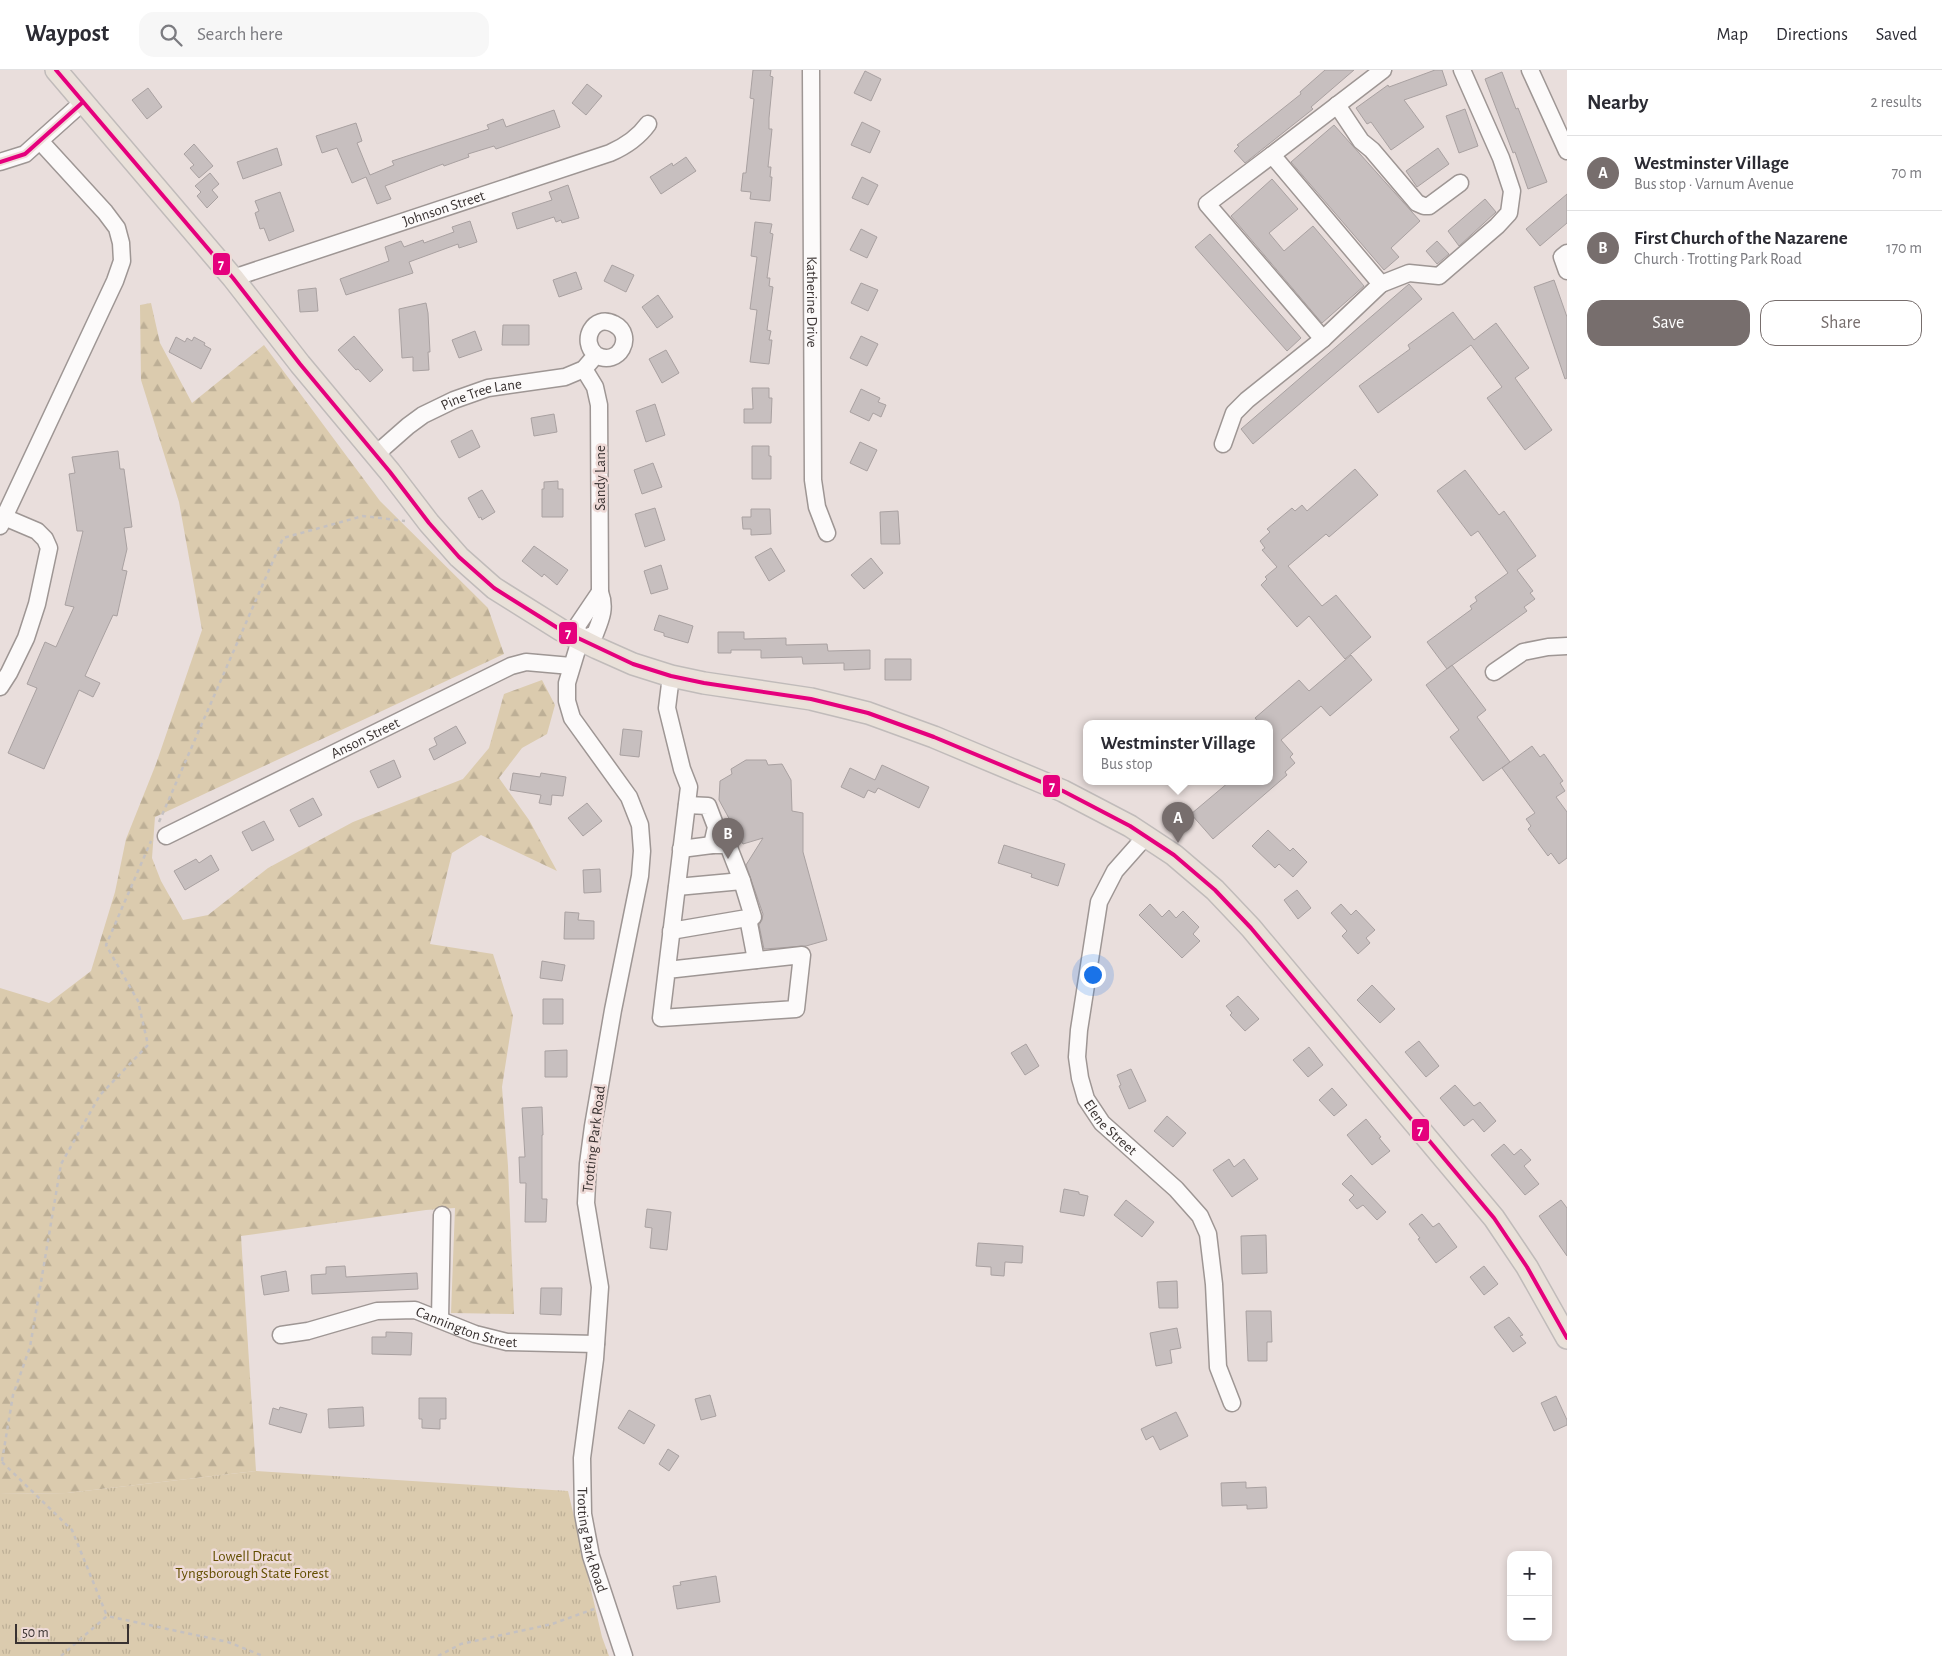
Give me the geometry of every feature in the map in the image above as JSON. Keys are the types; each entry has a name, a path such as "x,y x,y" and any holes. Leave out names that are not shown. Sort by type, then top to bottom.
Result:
{"main road":[{"path":"56,70 233,278 428,523 459,557 494,588 537,616 580,640 614,656 671,676 704,684 811,699 868,713 934,737 1063,791 1097,808 1146,836 1195,872 1252,928 1494,1218 1527,1266 1567,1338"}],"street":[{"name":"Katherine Drive","path":"811,70 813,480 817,507 827,533"},
{"path":"1323,340 1207,204 1383,70"},
{"path":"1223,444 1234,413 1247,400 1323,340 1381,284 1410,272 1439,276 1495,228 1509,213 1512,191 1501,158 1462,70"},
{"path":"1530,70 1567,151"},
{"path":"0,162 25,154 83,102"},
{"path":"1337,105 1362,141 1372,150 1417,203 1429,206 1460,183"},
{"name":"Johnson Street","path":"233,278 610,153 630,143 641,134 648,124"},
{"path":"0,687 26,638 39,595 49,548 45,539 37,531 2,521 115,280 122,261 121,243 117,228 105,212 40,141"},
{"path":"1272,155 1381,284"},
{"path":"1567,253 1562,257 1567,271"},
{"name":"Pine Tree Lane","path":"375,455 391,439 423,415 470,393 511,384 565,377 584,369 596,355"},
{"name":"Sandy Lane","path":"580,640 577,626 600,592 599,405 595,387 584,369"},
{"name":"Trotting Park Road","path":"580,640 567,682 567,700 572,718 629,797 640,825 642,851 640,876 612,1020 588,1164 586,1203 600,1287 596,1344 582,1458 583,1514 591,1556 624,1656"},
{"path":"1494,672 1523,652 1548,646 1567,646"},
{"name":"Anson Street","path":"158,833 511,666 526,662 571,666"},
{"path":"666,970 802,955 796,1010 661,1018 666,970 676,887 689,787 682,770 667,708 671,676"},
{"path":"687,805 708,806 716,827 712,845"},
{"name":"Elene Street","path":"1146,836 1115,870 1100,902 1079,1030 1077,1057 1080,1078 1086,1100 1102,1123 1176,1189 1200,1216 1208,1234 1214,1284 1218,1367 1232,1403"},
{"path":"671,931 753,917 728,845 681,849"},
{"path":"676,887 742,881"},
{"path":"748,918 756,960"},
{"path":"440,1318 442,1215"},
{"name":"Cannington Street","path":"281,1335 308,1331 377,1310 415,1310 440,1318 474,1334 507,1342 596,1344"}],"path":[{"path":"107,1616 72,1530 1,1462 13,1395 30,1347 61,1164 100,1095 148,1045 138,1002 106,945 158,833 283,538 364,516 428,523"},
{"path":"438,1656 460,1644 552,1624 608,1604"},
{"path":"61,1656 107,1616"},
{"path":"107,1616 228,1642 263,1656"}],"green space":[{"path":"151,303 160,343 192,403 264,345 380,501 488,608 504,654 155,817 152,858 161,881 183,920 208,915 268,868 353,822 463,779 489,748 504,694 542,680 555,705 547,734 522,748 499,778 529,820 557,871 481,835 452,853 430,944 493,954 513,1016 502,1087 508,1166 514,1314 451,1313 455,1208 426,1210 241,1236 256,1471 67,1493 0,1494 0,988 49,1003 91,971 115,892 126,839 156,764 202,630 179,502 141,380 140,305"},
{"name":"Lowell Dracut Tyngsborough State Forest","path":"256,1471 568,1491 602,1637 609,1656 0,1656 0,1494 67,1493"}],"building":[{"path":"753,70 771,70 770,76 773,77 769,118 769,129 772,129 768,167 771,167 770,177 772,177 770,201 750,199 751,192 741,191 743,173 746,173 754,99 750,98"},
{"path":"1325,70 1354,70 1311,107 1313,109 1245,163 1234,151 1239,146 1237,145 1301,94 1300,92"},
{"path":"1435,70 1442,70 1447,85 1404,100 1424,127 1391,150 1371,122 1367,124 1356,108 1388,85 1389,87"},
{"path":"865,71 881,79 871,101 854,93"},
{"path":"1502,72 1547,182 1528,189 1485,79"},
{"path":"587,84 602,96 586,115 572,103"},
{"path":"148,88 162,107 147,119 132,100"},
{"path":"1465,109 1478,146 1459,153 1446,116"},
{"path":"554,110 560,127 496,149 494,146 468,154 469,157 444,166 443,164 385,186 391,199 377,204 366,177 352,183 337,148 322,153 316,136 356,123 362,141 357,143 370,175 394,165 392,161 489,129 487,125 503,119 506,127"},
{"path":"862,122 880,131 870,153 851,145"},
{"path":"1334,125 1420,221 1391,248 1399,257 1384,270 1291,162"},
{"path":"194,144 213,166 199,178 190,168 194,165 184,154"},
{"path":"277,148 282,165 243,179 237,162"},
{"path":"1438,148 1449,164 1417,187 1406,171"},
{"path":"686,157 696,171 661,194 650,177 672,163 673,166"},
{"path":"210,173 219,184 212,190 218,197 207,208 197,196 201,192 195,186"},
{"path":"862,177 878,185 868,205 852,198"},
{"path":"1272,179 1298,209 1269,233 1284,251 1313,226 1364,286 1322,323 1231,216"},
{"path":"568,185 579,218 562,223 561,220 556,222 554,217 517,229 512,213 552,200 549,192"},
{"path":"280,192 294,231 269,241 264,228 260,229 255,213 259,211 255,201"},
{"path":"1567,194 1567,223 1540,246 1526,229"},
{"path":"1485,199 1496,212 1459,246 1448,231"},
{"path":"470,221 477,242 459,248 458,244 409,262 413,273 346,295 340,279 389,261 385,247 401,241 404,247 423,240 424,243 454,232 452,227"},
{"path":"755,222 772,224 770,233 773,234 767,278 770,278 769,286 773,287 767,330 771,331 769,340 772,340 769,364 750,362 757,310 750,309 757,257 751,256"},
{"path":"861,229 877,237 867,258 850,250"},
{"path":"1210,234 1301,338 1287,351 1195,247"},
{"path":"1437,241 1449,254 1437,264 1426,251"},
{"path":"612,265 634,275 626,292 604,281"},
{"path":"576,272 582,289 559,297 553,280"},
{"path":"1554,280 1567,317 1567,378 1565,379 1534,287"},
{"path":"861,283 878,290 868,311 851,303"},
{"path":"1409,284 1422,299 1253,444 1241,429"},
{"path":"316,288 318,311 300,312 298,290"},
{"path":"658,295 673,317 657,328 642,307"},
{"path":"426,303 430,352 428,352 429,370 413,371 413,357 402,358 399,309"},
{"path":"1453,312 1474,340 1496,323 1529,368 1515,378 1552,430 1525,450 1487,398 1502,387 1471,345 1378,413 1359,386 1410,349 1408,345"},
{"path":"503,325 529,325 529,345 502,345"},
{"path":"475,331 482,350 459,358 452,340"},
{"path":"354,336 383,370 370,382 338,350"},
{"path":"861,336 878,344 867,366 850,358"},
{"path":"176,337 185,342 187,338 192,341 194,337 211,349 201,369 169,352"},
{"path":"666,350 679,373 662,383 649,359"},
{"path":"752,388 769,388 769,398 772,398 771,423 744,423 744,409 753,409"},
{"path":"861,389 880,398 878,402 886,405 881,417 873,413 869,421 850,412"},
{"path":"655,404 665,435 646,442 636,411"},
{"path":"554,414 557,432 534,436 531,418"},
{"path":"472,430 480,447 459,458 451,441"},
{"path":"860,442 877,450 867,471 850,463"},
{"path":"752,446 769,446 771,479 752,479"},
{"path":"118,451 120,469 124,469 132,527 124,528 127,549 122,570 127,571 117,616 113,615 85,676 100,683 93,697 79,690 44,769 8,753 37,688 27,684 45,642 56,647 74,607 65,605 83,531 77,531 69,474 75,473 72,457"},
{"path":"653,463 662,487 642,494 634,470"},
{"path":"1355,469 1378,495 1329,537 1326,534 1288,566 1322,606 1336,595 1371,637 1345,659 1309,616 1297,627 1261,585 1267,579 1265,577 1277,567 1262,550 1265,548 1260,541 1270,532 1267,529 1292,508 1295,511 1302,505 1307,511"},
{"path":"1465,470 1499,515 1504,511 1536,556 1517,570 1533,591 1530,593 1535,599 1524,607 1527,611 1447,669 1427,642 1472,609 1470,606 1477,601 1475,597 1508,573 1478,531 1471,536 1437,491"},
{"path":"558,481 558,489 563,489 563,517 542,517 542,489 544,489 544,482"},
{"path":"482,490 495,512 482,520 468,498"},
{"path":"655,508 665,540 645,547 635,514"},
{"path":"751,509 770,509 771,534 751,535 751,529 743,529 742,517 751,517"},
{"path":"898,511 900,544 881,544 880,512"},
{"path":"534,546 568,570 557,585 544,574 542,577 522,561"},
{"path":"771,548 785,571 769,581 755,557"},
{"path":"871,558 883,573 864,589 851,575"},
{"path":"661,565 668,589 651,594 644,571"},
{"path":"659,615 693,626 688,643 664,636 664,633 654,630"},
{"path":"718,632 744,632 744,639 786,638 786,645 827,644 828,651 870,650 870,669 844,670 844,663 803,664 802,657 761,658 761,650 731,650 731,653 718,653"},
{"path":"1351,655 1372,680 1330,716 1321,706 1281,740 1293,754 1290,757 1295,763 1285,772 1287,775 1213,839 1191,814 1225,785 1273,785 1273,720 1257,720 1255,718 1299,680 1309,691"},
{"path":"885,659 911,659 911,680 885,680"},
{"path":"1452,665 1486,710 1477,717 1510,762 1483,781 1450,737 1459,730 1426,685"},
{"path":"456,726 466,743 434,760 429,749 437,745 434,738"},
{"path":"623,729 642,731 639,757 620,755"},
{"path":"1532,746 1540,757 1544,754 1563,781 1560,783 1565,791 1556,797 1567,812 1567,858 1559,864 1551,853 1548,856 1528,829 1531,826 1526,819 1535,813 1502,768"},
{"path":"394,760 401,777 378,788 370,771"},
{"path":"746,760 766,760 768,765 782,764 791,780 792,811 803,813 803,852 827,940 806,946 764,949 759,925 763,914 746,865 763,838 743,844 719,800 720,781 732,774 731,769"},
{"path":"882,765 929,787 919,808 878,788 875,793 868,790 864,798 841,787 850,768 875,780"},
{"path":"513,773 540,777 541,773 566,777 563,796 552,795 551,805 539,803 541,795 510,790"},
{"path":"313,798 322,815 299,827 290,810"},
{"path":"587,803 602,821 583,836 568,818"},
{"path":"264,821 274,840 252,851 242,832"},
{"path":"1268,830 1290,851 1293,848 1307,862 1293,877 1279,864 1275,868 1252,846"},
{"path":"1004,845 1065,864 1058,886 1031,877 1032,874 998,863"},
{"path":"211,855 219,870 185,890 174,871 196,859 199,863"},
{"path":"600,869 601,892 584,893 583,870"},
{"path":"1297,890 1311,908 1298,919 1284,900"},
{"path":"1150,904 1162,917 1169,910 1176,918 1183,911 1199,927 1193,934 1200,941 1182,958 1139,915"},
{"path":"1341,904 1351,915 1356,910 1375,930 1366,938 1370,943 1358,954 1342,936 1347,931 1331,913"},
{"path":"565,912 579,913 578,920 594,921 594,939 564,939"},
{"path":"542,961 565,965 562,981 540,978"},
{"path":"1372,985 1395,1009 1380,1023 1357,1000"},
{"path":"1238,996 1259,1019 1245,1031 1230,1015 1232,1013 1226,1006"},
{"path":"543,999 563,999 563,1024 543,1024"},
{"path":"1419,1041 1439,1066 1426,1077 1405,1052"},
{"path":"1026,1044 1039,1066 1025,1075 1011,1053"},
{"path":"1309,1047 1323,1065 1308,1077 1293,1060"},
{"path":"567,1050 567,1077 545,1077 545,1051"},
{"path":"1131,1069 1146,1101 1129,1109 1119,1086 1121,1085 1117,1075"},
{"path":"1455,1085 1474,1106 1480,1102 1496,1121 1484,1132 1473,1119 1464,1126 1440,1098"},
{"path":"1332,1088 1347,1105 1334,1116 1319,1100"},
{"path":"542,1107 542,1199 547,1199 546,1222 525,1222 526,1183 520,1183 519,1157 525,1157 522,1108"},
{"path":"1167,1116 1186,1133 1173,1147 1154,1131"},
{"path":"1366,1119 1390,1151 1372,1165 1347,1135"},
{"path":"1504,1144 1514,1155 1521,1149 1531,1160 1524,1166 1539,1184 1525,1195 1491,1155"},
{"path":"1229,1159 1234,1167 1244,1159 1258,1179 1232,1197 1213,1170"},
{"path":"1351,1175 1386,1212 1377,1220 1363,1205 1357,1209 1349,1200 1354,1195 1342,1184"},
{"path":"1064,1189 1088,1196 1084,1216 1060,1212"},
{"path":"1126,1200 1154,1222 1142,1237 1114,1215"},
{"path":"1561,1200 1567,1208 1567,1256 1539,1216"},
{"path":"647,1209 671,1212 667,1250 650,1248 652,1228 645,1227"},
{"path":"1422,1214 1433,1227 1439,1223 1457,1247 1436,1263 1409,1224"},
{"path":"1266,1235 1267,1273 1242,1274 1241,1236"},
{"path":"978,1243 1023,1246 1022,1263 1005,1262 1004,1276 991,1275 991,1267 976,1266"},
{"path":"345,1266 346,1277 417,1273 418,1289 312,1294 311,1275 326,1274 326,1267"},
{"path":"1484,1266 1498,1284 1484,1295 1470,1277"},
{"path":"286,1271 289,1291 264,1295 261,1276"},
{"path":"1177,1281 1178,1308 1159,1308 1157,1282"},
{"path":"541,1288 562,1288 561,1315 540,1314"},
{"path":"1246,1311 1271,1311 1272,1342 1267,1342 1267,1361 1248,1361"},
{"path":"1509,1317 1523,1335 1520,1336 1526,1343 1513,1352 1494,1327"},
{"path":"1177,1328 1181,1348 1170,1350 1172,1363 1156,1366 1150,1333"},
{"path":"386,1332 412,1333 411,1355 372,1354 372,1337 386,1337"},
{"path":"710,1395 716,1416 701,1420 695,1399"},
{"path":"1556,1396 1567,1420 1567,1425 1554,1431 1541,1403"},
{"path":"419,1398 446,1398 446,1419 440,1419 440,1429 422,1428 422,1419 419,1419"},
{"path":"280,1407 307,1414 301,1433 269,1424 273,1408 279,1410"},
{"path":"363,1407 364,1426 329,1428 328,1409"},
{"path":"629,1410 655,1425 644,1444 618,1428"},
{"path":"1176,1412 1188,1436 1160,1450 1153,1436 1146,1440 1141,1429"},
{"path":"668,1449 679,1456 669,1471 659,1464"},
{"path":"1246,1482 1246,1488 1266,1487 1267,1508 1247,1509 1247,1505 1222,1506 1221,1483"},
{"path":"716,1576 720,1602 677,1609 673,1586 681,1585 680,1582"}],"transit line":[{"name":"7","path":"56,70 233,278 429,523 459,557 494,588 561,630 633,664 671,676 704,683 811,699 868,713 934,737 1063,791 1130,826 1174,855 1215,890 1251,928 1494,1218 1527,1267 1567,1338"},
{"name":"7","path":"0,162 25,154 83,102"}],"place":[{"name":"Westminster Village","path":"1178,843"},
{"name":"First Church of the Nazarene","path":"728,859"}]}
